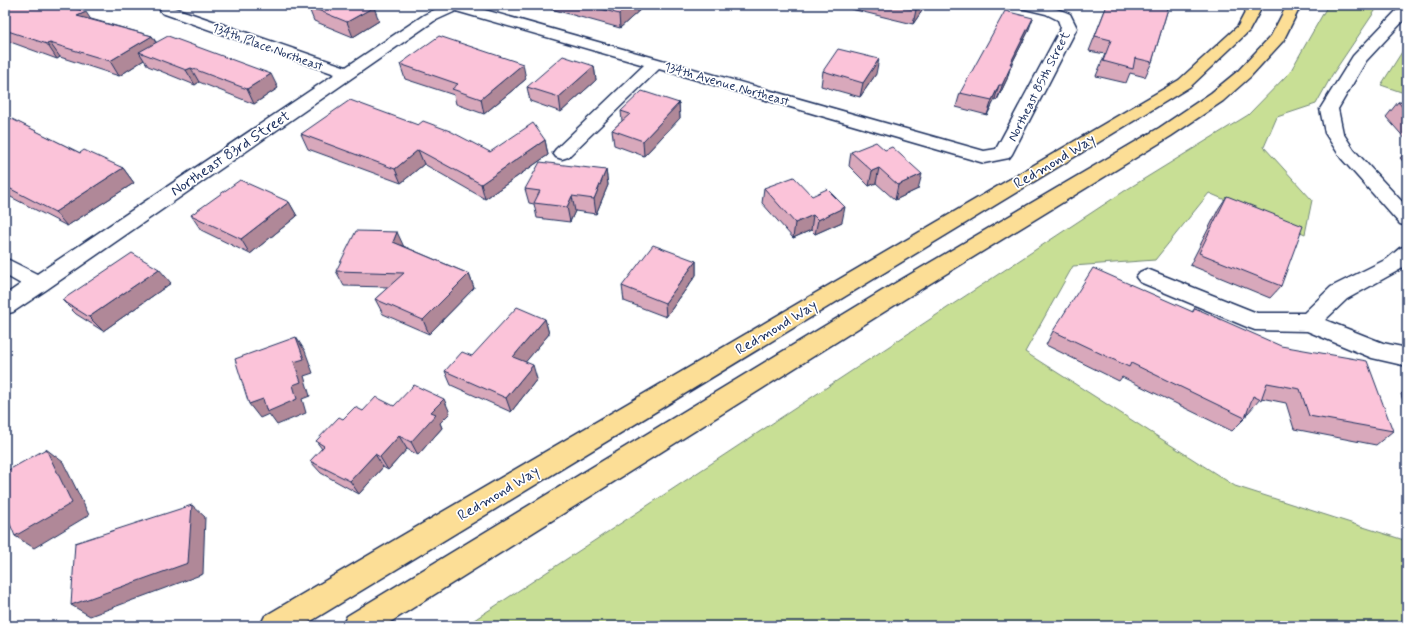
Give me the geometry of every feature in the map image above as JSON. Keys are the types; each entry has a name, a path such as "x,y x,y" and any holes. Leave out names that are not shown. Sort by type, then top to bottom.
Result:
{"main road":[{"name":"Redmond Way","path":"275,626 1185,83 1244,28 1256,5"},
{"path":"357,626 895,294 1165,132 1217,97 1244,74 1278,38 1294,5"}],"street":[{"name":"Northeast 85th Street","path":"1003,154 1069,28 1065,17 1051,11 1026,5"},
{"name":"134th Avenue Northeast","path":"454,6 984,157 1003,154"},
{"name":"Northeast 83rd Street","path":"5,306 429,18 454,6"},
{"name":"134th Place Northeast","path":"167,10 348,73"},
{"path":"1407,13 1401,14 1359,59 1329,108 1334,133 1347,154 1407,218"},
{"path":"562,153 656,63"},
{"path":"1309,322 1339,293 1394,264 1407,253"},
{"path":"5,266 38,284"},
{"path":"1147,277 1255,321 1309,322 1380,352 1407,357"}],"green space":[{"path":"1328,5 1389,5 1377,8 1332,75 1316,104 1277,117 1264,147 1312,200 1305,234 1209,193 1155,260 1073,266 1025,352 1235,486 1407,541 1407,626 465,626 1126,190 1248,115 1290,72"},
{"path":"1407,44 1407,94 1381,85"}],"building":[{"path":"5,5 66,5 86,12 77,16 152,36 110,61 50,43 47,44 5,30"},
{"path":"368,5 374,7 347,22 308,6"},
{"path":"587,5 629,5 619,14"},
{"path":"894,5 919,5 916,10"},
{"path":"1107,5 1169,5 1152,62 1135,58 1133,69 1103,61 1111,40 1095,36"},
{"path":"1005,11 1033,18 1010,64 1012,64 1002,85 999,85 992,100 960,93"},
{"path":"168,36 271,74 247,89 191,68 186,70 139,52"},
{"path":"439,36 523,64 481,99 452,89 458,84 400,64"},
{"path":"838,49 879,59 863,83 823,71"},
{"path":"563,56 594,66 559,97 527,87"},
{"path":"642,91 679,103 643,141 612,130 630,114 621,111"},
{"path":"350,100 418,125 423,121 450,131 490,152 533,123 545,140 481,184 418,150 395,169 301,134"},
{"path":"1398,102 1407,103 1407,112"},
{"path":"5,116 80,153 84,150 123,168 55,212 5,186"},
{"path":"876,142 885,150 892,147 922,174 898,185 879,168 872,171 851,152"},
{"path":"540,162 606,170 594,199 572,196 567,207 534,203 540,191 525,189"},
{"path":"794,177 812,196 827,189 845,207 818,220 813,215 795,223 764,188"},
{"path":"240,180 289,202 241,239 191,215"},
{"path":"1227,196 1303,226 1281,286 1199,253"},
{"path":"356,231 397,232 393,242 469,274 423,320 375,299 404,273 336,271"},
{"path":"653,245 696,261 665,303 622,286"},
{"path":"132,253 159,269 89,317 62,300"},
{"path":"1093,268 1193,312 1195,308 1281,346 1367,361 1393,431 1309,416 1300,389 1267,383 1261,400 1253,396 1245,418 1131,363 1129,367 1053,331"},
{"path":"517,307 545,319 513,357 533,365 506,398 445,371 462,352 472,356"},
{"path":"296,337 304,359 294,362 301,382 293,385 297,399 267,412 263,399 249,404 235,359"},
{"path":"414,385 444,399 431,412 436,414 411,442 399,436 380,457 375,454 350,481 310,461 324,446 316,441 339,417 343,419 355,407 363,411 376,397 394,406"},
{"path":"46,449 72,503 15,536 5,512 5,472"},
{"path":"192,505 188,563 71,605 75,543"}]}
